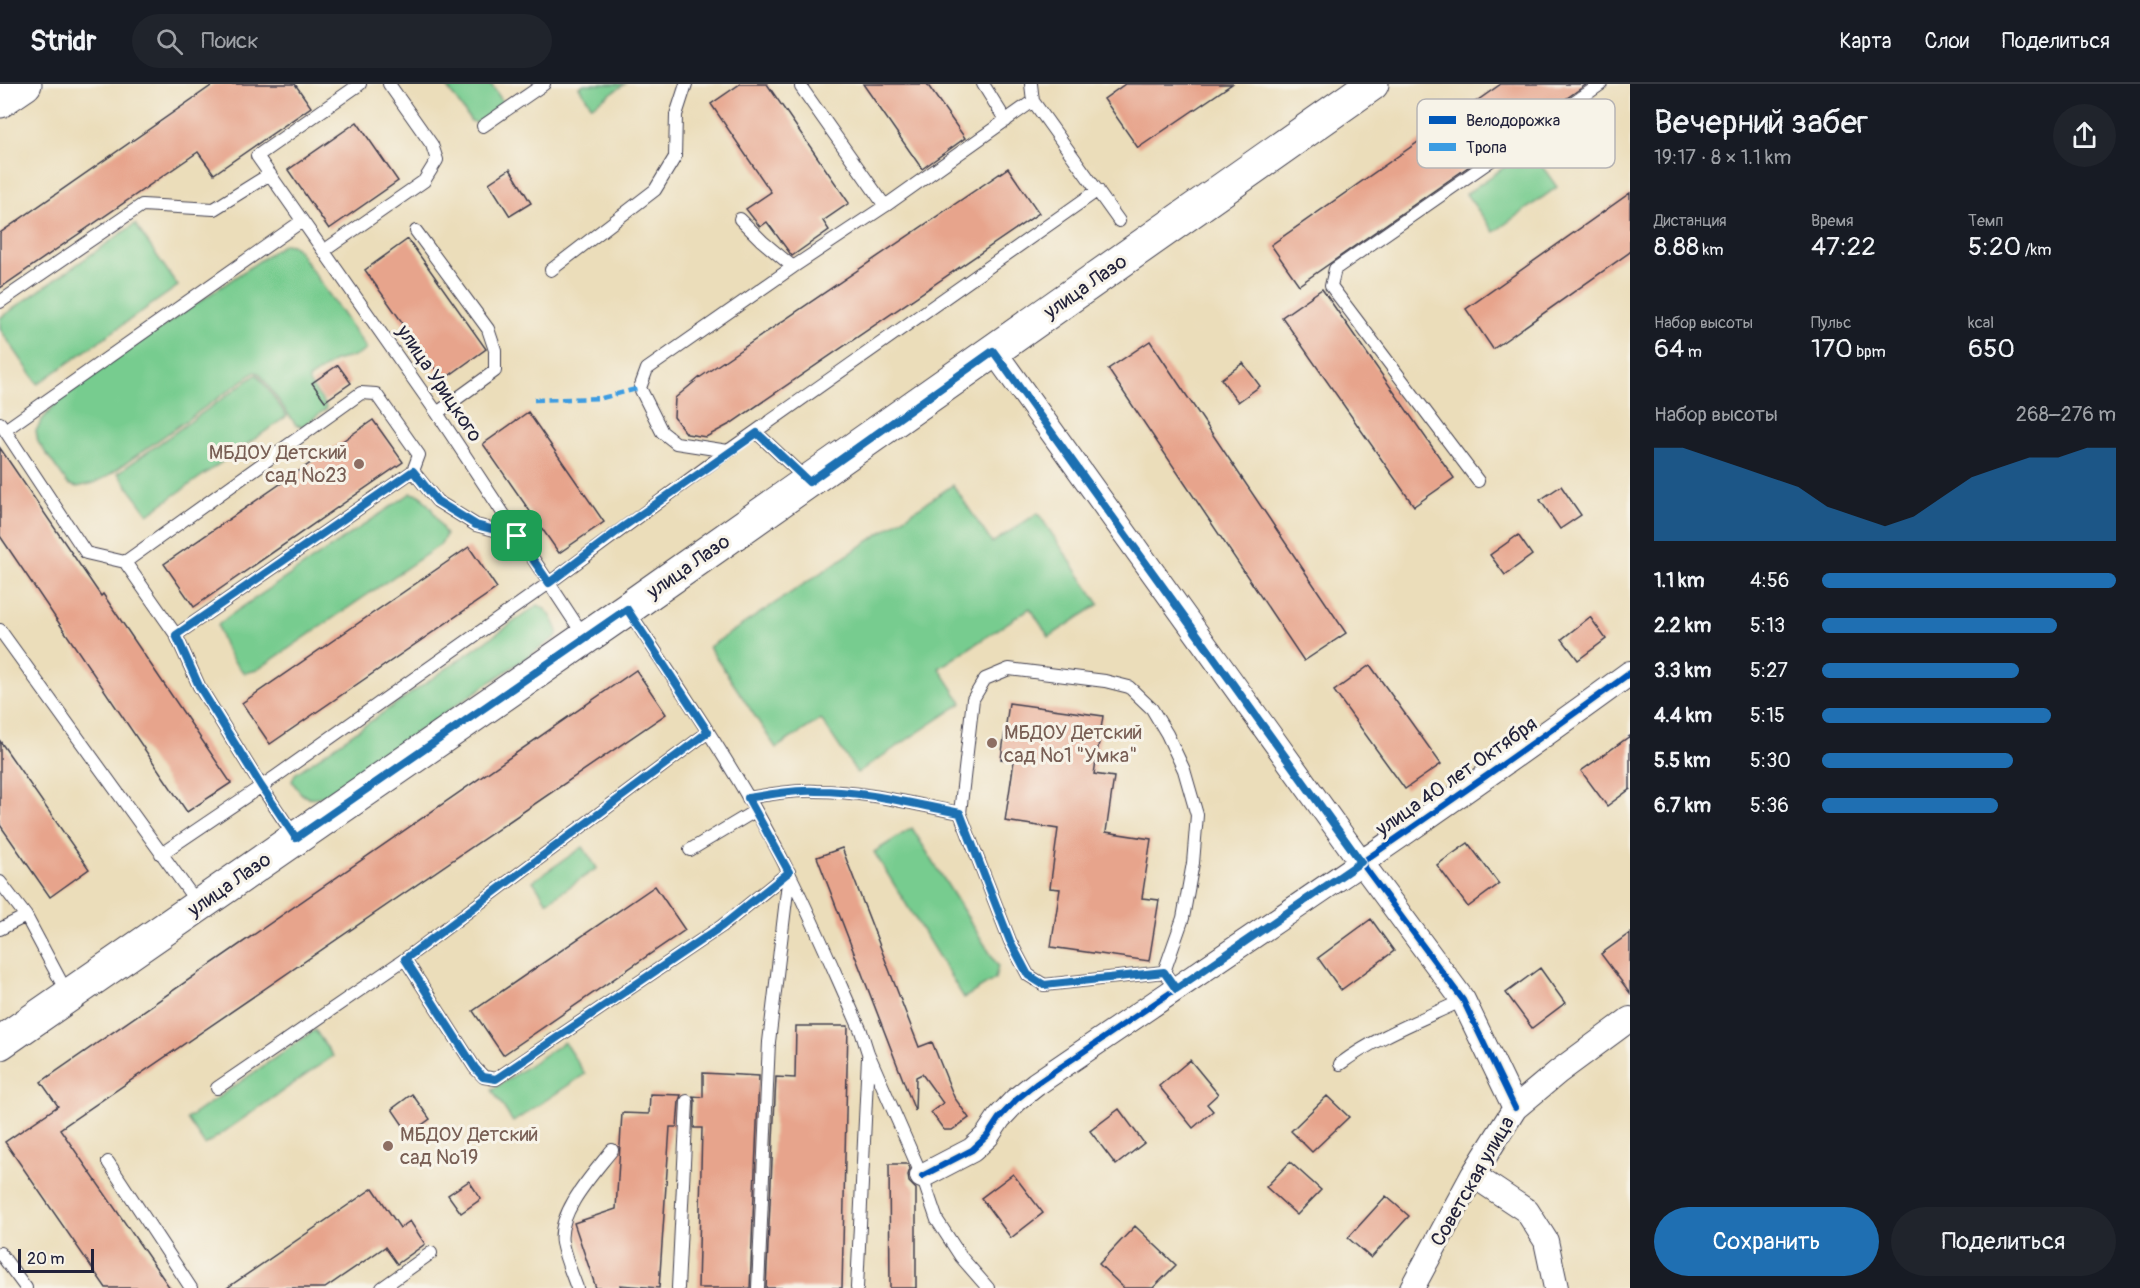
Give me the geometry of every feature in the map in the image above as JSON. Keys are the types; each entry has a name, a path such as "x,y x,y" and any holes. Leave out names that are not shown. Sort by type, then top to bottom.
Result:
{"main road":[{"path":"0,101 25,84"},
{"name":"улица Лазо","path":"0,1043 809,482 1372,84"}],"street":[{"path":"993,351 1463,1000 1515,1108"},
{"name":"улица 40 лет Октября","path":"922,1176 972,1150 987,1136 999,1118 1016,1100 1170,980 1361,862 1554,728 1630,672"},
{"name":"Советская улица","path":"1412,1288 1473,1175 1515,1108 1558,1072 1630,1019"},
{"path":"1473,1175 1527,1211 1546,1241 1556,1288"}],"lane":[{"name":"улица Урицкого","path":"360,84 257,156 437,412 585,637"},
{"path":"325,250 424,181 437,160 432,145 389,84"},
{"path":"483,126 544,84"},
{"path":"551,270 655,190 675,157 676,115 686,84"},
{"path":"983,84 1006,121"},
{"path":"1031,84 1034,101 1119,221"},
{"path":"1580,99 1602,84"},
{"path":"801,87 885,207"},
{"path":"728,452 676,443 662,432 640,388 647,369 793,267 885,207 1034,101"},
{"path":"1478,481 1331,286 1335,269 1481,168"},
{"path":"0,302 142,206 214,209 270,174"},
{"path":"161,855 549,583 728,452 1098,190"},
{"path":"740,219 793,267"},
{"path":"296,838 199,686 176,635 125,562 86,553 2,426 303,221"},
{"path":"416,231 488,329 495,350 495,371 437,412"},
{"path":"125,562 361,393 375,394 419,455 413,471 176,635"},
{"path":"757,433 809,482"},
{"path":"413,471 437,501 476,525 517,536"},
{"path":"627,609 708,732 789,872 922,1176 937,1220 946,1237 988,1288"},
{"path":"0,630 199,905"},
{"path":"1009,669 1105,681 1129,687 1152,709 1184,770 1197,815 1183,918 1170,980 1044,985 1028,975 1010,941 960,813 973,699 985,679 1009,669"},
{"path":"217,1088 405,959 708,732"},
{"path":"748,798 782,792 817,790 862,794 960,813"},
{"path":"690,850 755,811"},
{"path":"405,959 475,1068 483,1077 496,1079 722,926 789,872"},
{"path":"758,1288 769,1042 789,872"},
{"path":"0,882 26,916 68,996"},
{"path":"0,929 26,916"},
{"path":"1340,1064 1360,1049 1463,1000"},
{"path":"857,1288 868,1053"},
{"path":"678,1288 687,1101"},
{"path":"577,1288 562,1243 563,1228 568,1213 580,1192 612,1150"},
{"path":"108,1162 191,1288"},
{"path":"0,1253 26,1288"},
{"path":"382,1288 431,1253"}],"green space":[{"path":"445,84 491,84 503,102 502,107 477,123 471,121"},
{"path":"584,84 625,84 592,106 579,87"},
{"path":"1503,168 1544,168 1557,187 1494,232 1466,194"},
{"path":"135,224 178,286 38,384 0,329 0,318"},
{"path":"284,244 292,245 298,250 367,349 358,355 335,361 309,379 309,383 325,404 326,409 303,426 296,425 259,373 255,372 106,477 77,487 68,484 38,442 36,431 57,402 90,376"},
{"path":"257,374 287,416 148,514 118,473"},
{"path":"953,485 992,543 1038,513 1099,604 1049,637 1030,608 939,668 962,703 857,773 821,719 776,748 709,647"},
{"path":"411,493 420,495 431,508 446,535 440,545 257,670 245,673 227,651 218,625"},
{"path":"538,605 553,619 558,631 556,637 324,796 312,798 299,791 292,781 295,774"},
{"path":"912,828 998,966 995,979 964,998 874,852"},
{"path":"583,847 597,868 547,902 533,881"},
{"path":"315,1030 333,1056 205,1145 187,1119"},
{"path":"564,1042 585,1074 513,1122 492,1090"}],"building":[{"path":"214,84 295,84 311,107 214,174 198,152 0,288 0,233"},
{"path":"740,84 767,84 849,203 823,221 829,230 792,256 767,222 760,227 746,209 771,192 711,104"},
{"path":"863,84 927,84 965,138 922,169"},
{"path":"1125,84 1232,84 1138,148 1104,99"},
{"path":"1501,84 1587,84 1566,99 1480,99"},
{"path":"357,122 398,181 329,229 288,170"},
{"path":"1417,143 1417,168 1467,168 1299,285 1271,245"},
{"path":"1008,168 1039,213 730,424 706,437 687,434 674,417 675,398 699,378"},
{"path":"510,169 531,203 510,216 489,183"},
{"path":"1630,193 1630,252 1493,349 1466,309"},
{"path":"408,239 486,349 443,380 365,270"},
{"path":"1322,289 1454,478 1414,506 1282,317"},
{"path":"1150,341 1346,633 1304,661 1108,369"},
{"path":"1243,363 1260,386 1238,402 1221,379"},
{"path":"338,365 351,383 325,401 312,383"},
{"path":"528,412 604,522 559,553 483,444"},
{"path":"373,420 403,462 194,607 164,564"},
{"path":"0,448 101,596 103,594 231,783 187,812 0,536"},
{"path":"1561,486 1581,515 1560,529 1540,500"},
{"path":"1518,535 1532,555 1505,575 1490,555"},
{"path":"469,547 497,588 270,744 242,703"},
{"path":"1590,617 1606,639 1578,660 1562,639"},
{"path":"1370,665 1441,764 1405,789 1334,691"},
{"path":"636,670 666,714 60,1129 170,1288 106,1288 5,1142 58,1106 41,1082"},
{"path":"1009,703 1103,716 1094,774 1114,777 1106,832 1151,839 1142,898 1159,900 1149,961 1051,947 1060,889 1050,888 1058,829 1005,821 1014,761 1001,759"},
{"path":"1630,736 1630,789 1607,806 1581,771"},
{"path":"0,741 89,869 50,897 0,825"},
{"path":"1468,843 1499,884 1468,907 1437,865"},
{"path":"842,848 919,1047 932,1042 954,1097 969,1118 952,1130 944,1130 931,1112 943,1103 922,1074 916,1077 915,1111 817,857"},
{"path":"655,886 685,930 503,1055 473,1011"},
{"path":"1371,919 1394,951 1341,990 1318,958"},
{"path":"1630,933 1630,993 1601,954"},
{"path":"1540,968 1565,1003 1532,1028 1506,993"},
{"path":"796,1026 848,1026 842,1288 766,1288 776,1077 795,1078"},
{"path":"1190,1060 1218,1094 1207,1104 1213,1111 1193,1128 1159,1086"},
{"path":"703,1073 759,1076 750,1288 698,1288 702,1128 694,1128 695,1101 693,1096 703,1097"},
{"path":"412,1094 430,1119 409,1134 392,1109"},
{"path":"650,1094 681,1095 677,1127 670,1127 659,1288 620,1285 621,1288 596,1288 574,1223 616,1209 622,1113 649,1114"},
{"path":"1327,1096 1349,1117 1312,1152 1291,1131"},
{"path":"1119,1109 1144,1143 1116,1165 1090,1131"},
{"path":"1290,1162 1321,1190 1297,1215 1266,1187"},
{"path":"889,1164 908,1164 909,1182 916,1189 916,1288 890,1288"},
{"path":"1013,1174 1043,1213 1011,1238 981,1198"},
{"path":"469,1181 481,1199 461,1213 448,1195"},
{"path":"373,1188 400,1228 410,1221 425,1244 397,1264 385,1247 325,1288 227,1288"},
{"path":"1386,1196 1409,1216 1371,1258 1348,1238"},
{"path":"1135,1226 1176,1265 1153,1288 1124,1288 1099,1264"}],"marked path":[{"path":"534,400 602,398 640,388"}],"cycle path":[{"path":"993,350 1463,1000 1515,1108"},
{"path":"922,1176 972,1150 987,1136 999,1118 1016,1100 1036,1084 1409,830 1630,673"}],"place":[{"name":"МБДОУ Детский сад №23","path":"359,464"},
{"name":"МБДОУ Детский сад №1 \"Умка\"","path":"992,743"},
{"name":"МБДОУ Детский сад №19","path":"388,1146"}],"route":[{"path":"993,351 1361,862 1176,989 1164,972 1044,985 1028,975 1010,941 960,813 862,794 817,790 782,792 748,798 789,872 722,926 496,1079 483,1077 405,959 708,732 627,609 296,838 199,686 176,635 413,471 437,501 476,525 517,536 549,583 623,527 757,433 809,482 993,351"}]}
